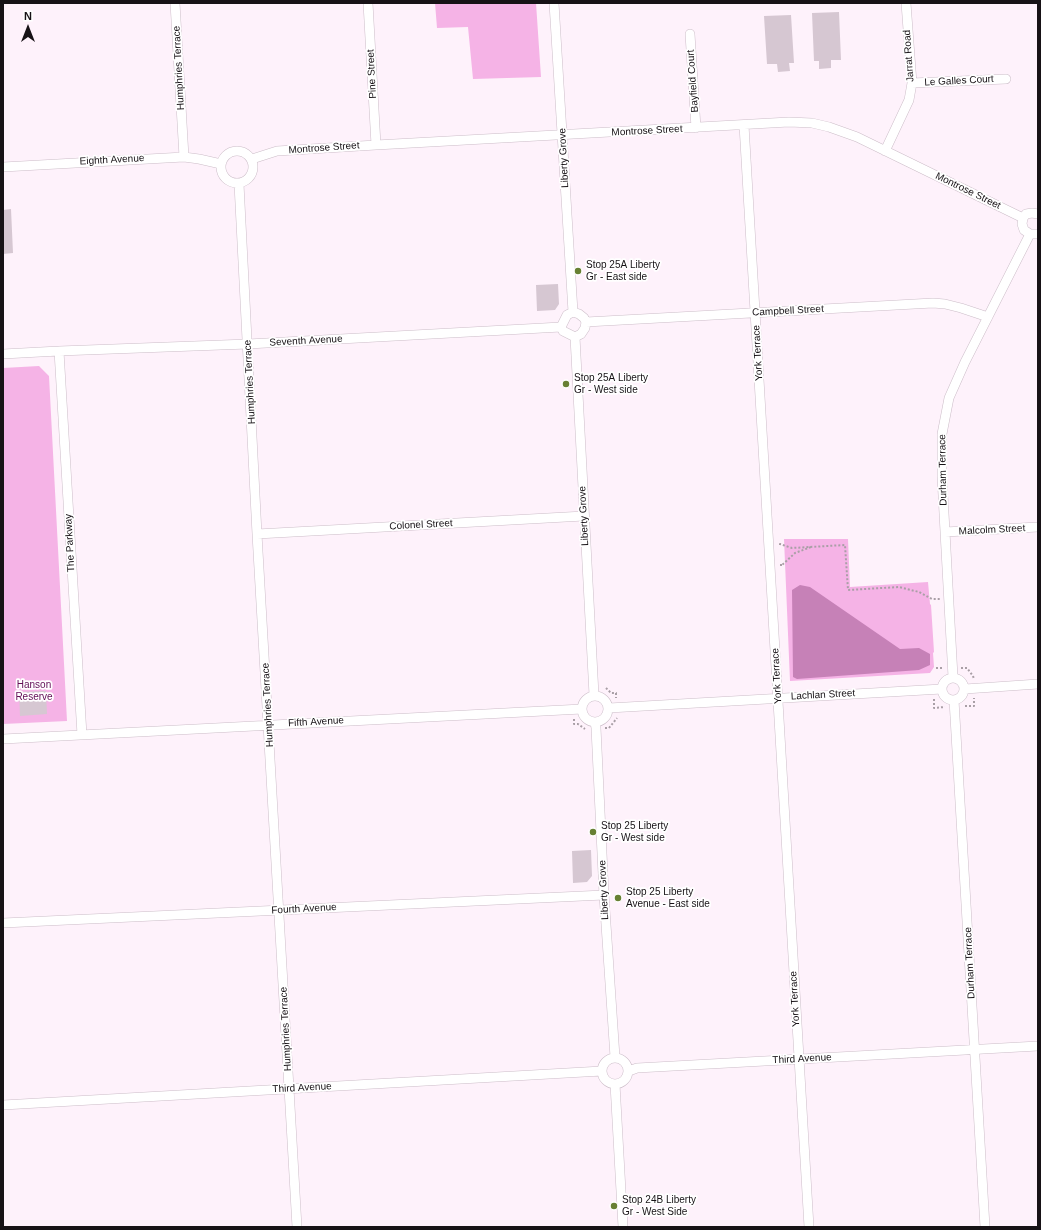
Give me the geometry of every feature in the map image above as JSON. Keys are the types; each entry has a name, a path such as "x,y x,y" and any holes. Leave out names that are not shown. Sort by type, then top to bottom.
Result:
{"street":[{"name":"Humphries Terrace","path":"175,3 184,157"},
{"name":"Pine Street","path":"368,3 376,145"},
{"name":"Liberty Grove","path":"554,3 573,312"},
{"name":"Jarrat Road","path":"885,151 909,100 912,84 906,3"},
{"name":"Bayfield Court","path":"690,34 696,128"},
{"name":"Le Galles Court","path":"912,84 1006,79"},
{"name":"Montrose Street","path":"252,159 277,151 789,122 812,123 829,127 857,137 1023,218"},
{"name":"York Terrace","path":"744,125 809,1227"},
{"path":"232,152 243,152 252,159 254,170 252,175 244,182 239,184 233,183 224,176 221,170 221,164 223,159 232,152"},
{"name":"Eighth Avenue","path":"3,167 184,157 221,164"},
{"name":"Humphries Terrace","path":"239,184 257,534 280,910 297,1227"},
{"path":"1034,234 1024,230 1023,218 1026,214 1038,214"},
{"name":"Durham Terrace","path":"953,677 942,477 942,434 949,398 965,362 1034,234"},
{"name":"Campbell Street","path":"586,322 933,303 961,308 988,317"},
{"path":"573,312 579,314 586,322 585,328 581,334 575,337 563,331 561,327 567,315 573,312"},
{"name":"Seventh Avenue","path":"3,354 248,344 561,327"},
{"name":"Liberty Grove","path":"575,337 594,695"},
{"name":"The Parkway","path":"59,351 82,735"},
{"name":"Colonel Street","path":"257,534 584,516"},
{"name":"Malcolm Street","path":"945,532 1038,527"},
{"path":"953,677 960,679 965,689 962,696 954,700 948,698 942,689 947,679 953,677"},
{"path":"965,689 1038,684"},
{"name":"Lachlan Street","path":"609,708 778,697 942,689"},
{"path":"594,695 604,698 609,708 605,718 595,722 586,718 582,708 584,701 590,696 594,695"},
{"name":"Durham Terrace","path":"954,700 985,1227"},
{"name":"Fifth Avenue","path":"3,739 582,708"},
{"name":"Liberty Grove","path":"595,722 604,895 615,1057"},
{"name":"Fourth Avenue","path":"3,923 604,895"},
{"name":"Third Avenue","path":"629,1071 637,1068 1038,1046"},
{"path":"615,1057 622,1059 627,1064 629,1071 627,1077 622,1082 615,1084 609,1082 604,1077 602,1071 604,1064 609,1059 615,1057"},
{"name":"Third Avenue","path":"3,1105 602,1071"},
{"path":"615,1084 623,1227"}],"path":[{"path":"780,551 780,544 792,548 845,545 848,590 899,587 919,592 932,599 949,598"},
{"path":"781,558 781,566 795,553 811,547"}],"green space":[{"path":"435,3 536,3 541,77 473,79 468,27 437,28"},
{"name":"Hanson Reserve","path":"39,366 49,376 67,721 3,724 3,368"},
{"path":"784,539 848,539 850,587 928,582 934,652 934,667 930,673 790,681"}],"shaded area":[{"path":"800,585 810,587 900,649 919,648 930,654 930,665 919,670 797,679 793,677 792,590"}],"building":[{"path":"839,12 841,60 831,60 831,68 819,69 819,61 814,61 812,13"},
{"path":"791,15 794,63 789,63 790,71 778,72 777,64 767,64 764,16"},
{"path":"11,209 13,253 3,254 3,210"},
{"path":"558,284 559,304 555,310 537,311 536,285"},
{"path":"46,691 47,714 20,716 19,692"},
{"path":"591,850 592,876 587,882 573,883 572,851"}],"place":[{"name":"Stop 25A Liberty Gr - East side","path":"578,271"},
{"name":"Stop 25A Liberty Gr - West side","path":"566,384"},
{"name":"Stop 25 Liberty Gr - West side","path":"593,832"},
{"name":"Stop 25 Liberty Avenue - East side","path":"618,898"},
{"name":"Stop 24B Liberty Gr - West Side","path":"614,1206"}]}
